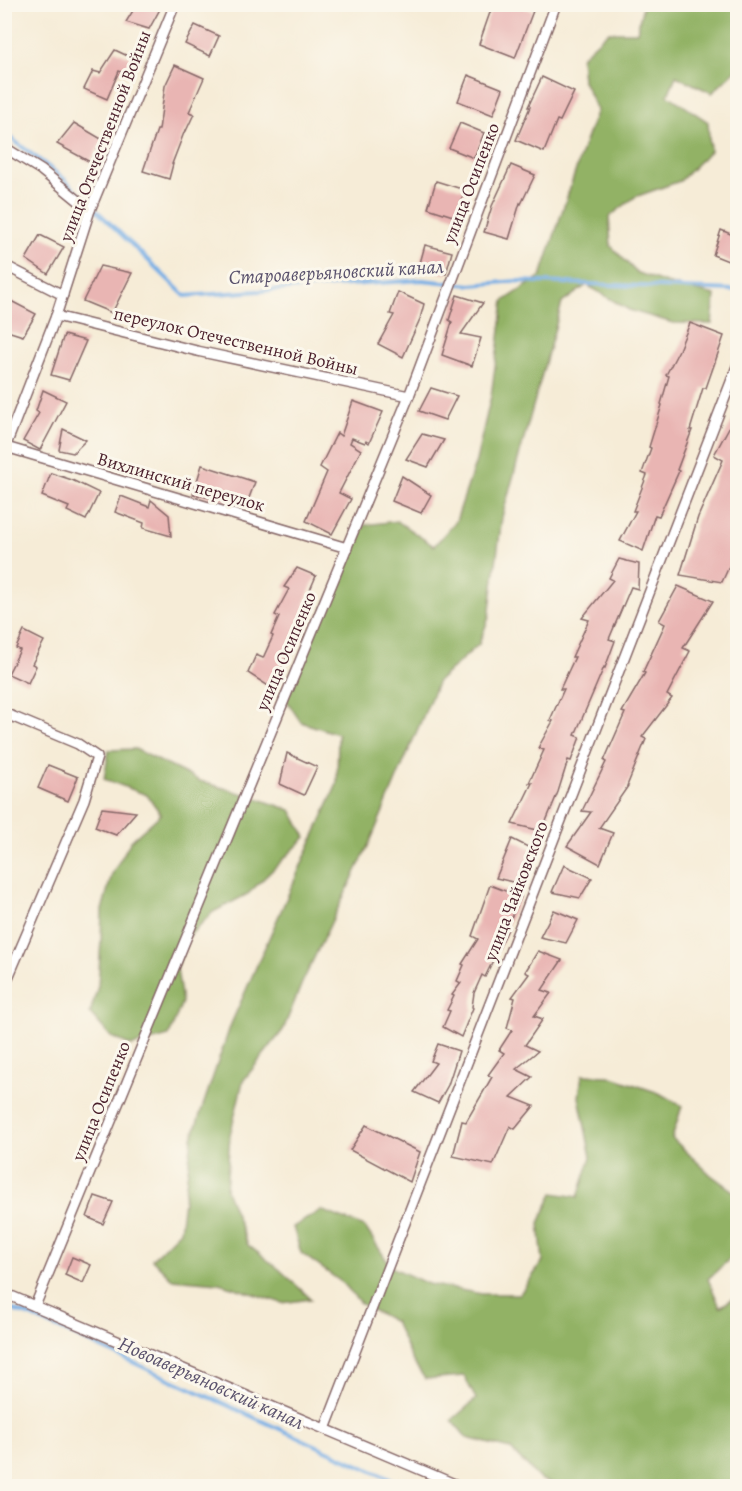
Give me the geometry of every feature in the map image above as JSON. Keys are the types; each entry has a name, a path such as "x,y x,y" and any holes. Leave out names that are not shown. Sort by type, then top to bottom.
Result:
{"street":[{"name":"улица Отечественной Войны","path":"5,449 56,316 90,210 175,4"},
{"name":"улица Осипенко","path":"35,1306 409,396 556,4"},
{"path":"4,147 41,170 90,210"},
{"path":"4,265 63,295"},
{"name":"переулок Отечественной Войны","path":"56,316 197,351 409,396"},
{"name":"улица Чайковского","path":"325,1430 738,364"},
{"name":"Вихлинский переулок","path":"5,449 347,548"},
{"path":"4,714 78,744 98,758 84,800 4,987"},
{"path":"4,1293 459,1486"}],"green space":[{"path":"643,5 737,5 737,69 712,93 676,76 668,95 708,122 710,151 680,181 635,197 609,217 611,246 636,272 666,283 715,295 712,324 673,323 629,310 587,285 562,303 502,517 489,617 479,644 438,681 370,842 302,983 283,1030 243,1081 230,1135 226,1190 248,1245 279,1269 311,1299 282,1303 219,1283 172,1279 152,1259 180,1231 192,1138 231,1024 337,784 338,734 301,722 282,694 365,525 397,521 434,546 456,521 476,461 491,396 504,301 541,276 597,110 583,81 581,57 608,32 637,32"},
{"path":"135,749 200,781 291,810 306,837 248,894 213,912 186,939 177,969 182,1002 169,1036 132,1046 111,1037 90,1013 98,986 102,910 112,874 131,841 161,814 147,795 104,779 109,750"},
{"path":"582,1075 609,1076 659,1093 682,1106 672,1138 711,1175 737,1194 737,1252 708,1279 720,1307 737,1296 737,1486 561,1486 540,1479 510,1449 467,1438 452,1420 476,1399 464,1376 425,1379 412,1360 395,1322 361,1304 344,1284 301,1253 293,1227 321,1210 365,1227 391,1267 428,1284 482,1294 520,1294 543,1261 539,1223 553,1193 578,1197 591,1157 579,1097"}],"building":[{"path":"137,4 148,4 160,9 149,29 126,22"},
{"path":"493,4 515,4 533,11 515,58 479,44"},
{"path":"195,25 219,36 210,56 185,44"},
{"path":"115,50 134,59 128,75 119,71 107,99 84,89 93,71 100,73"},
{"path":"175,65 204,78 189,112 194,114 185,130 172,164 169,179 143,171 157,130 159,130 165,86"},
{"path":"468,75 503,89 493,115 458,101"},
{"path":"542,77 574,92 560,121 557,120 544,152 516,140"},
{"path":"74,123 103,140 90,162 57,144"},
{"path":"460,123 484,133 474,158 449,148"},
{"path":"511,165 535,175 520,203 509,239 484,232 492,206"},
{"path":"436,181 465,190 456,217 428,208"},
{"path":"721,230 738,237 738,265 713,255"},
{"path":"40,235 64,247 48,274 26,259"},
{"path":"425,245 452,252 446,274 419,267"},
{"path":"100,266 132,273 112,313 83,301"},
{"path":"398,292 424,304 420,319 403,357 378,344 394,315 390,314"},
{"path":"457,295 483,303 461,334 481,338 472,366 442,355"},
{"path":"11,301 36,314 23,336 4,330 4,311"},
{"path":"690,323 724,336 706,388 703,388 690,430 692,430 677,470 679,471 659,516 655,515 643,551 620,541 636,511 633,511 647,475 642,473 662,405 669,376 666,375"},
{"path":"64,335 86,341 69,380 51,375"},
{"path":"431,388 457,396 445,420 419,411"},
{"path":"43,390 66,401 40,450 23,441 39,413 36,411"},
{"path":"353,401 383,412 369,443 352,438 350,443 361,450 339,493 351,499 332,534 306,521 327,472 320,467 337,433 341,436"},
{"path":"738,411 738,547 722,582 680,575 698,517 723,460 714,455"},
{"path":"63,429 86,440 73,453 59,450"},
{"path":"422,434 444,440 428,467 406,459"},
{"path":"202,465 255,482 246,506 193,494"},
{"path":"51,473 99,493 86,520 67,511 69,507 42,496"},
{"path":"402,476 431,495 421,513 392,501"},
{"path":"121,496 149,507 151,500 169,515 171,536 143,528 144,523 115,512"},
{"path":"619,559 639,564 638,589 631,587 609,639 615,641 575,735 580,737 571,761 568,760 542,831 512,824 532,783 529,783 544,750 538,748 553,721 550,720 564,689 560,689 589,620 582,618 613,580 609,578"},
{"path":"297,568 316,576 304,604 308,607 296,629 300,631 290,648 282,667 284,668 273,689 248,673 256,655 263,658 279,617 275,615 289,589 284,587"},
{"path":"678,586 713,601 683,648 690,651 667,695 672,698 642,737 646,739 628,786 599,828 613,833 600,864 567,846 591,812 582,811 606,762 604,761 625,713 622,712 645,673 643,672 665,624 659,621"},
{"path":"24,631 44,641 32,664 36,666 28,683 8,674 20,650 16,648"},
{"path":"287,753 317,767 304,795 280,784"},
{"path":"48,765 78,777 68,801 38,788"},
{"path":"102,808 136,812 116,835 95,827"},
{"path":"512,839 534,850 521,884 496,878"},
{"path":"564,865 592,878 580,898 552,892"},
{"path":"490,885 521,897 485,977 482,975 474,993 473,1008 461,1037 443,1027 450,1011 447,1010 454,996 452,995 461,983 457,981 464,965 462,964 478,939 472,936"},
{"path":"554,910 578,920 566,943 540,937"},
{"path":"538,951 562,960 542,990 551,993 534,1016 543,1019 525,1045 538,1051 516,1069 532,1077 511,1097 534,1106 515,1129 510,1126 493,1165 453,1156 462,1121 466,1122 492,1077 488,1075 504,1053 499,1050 512,1030 507,1028 515,998 512,997 529,974 525,972"},
{"path":"438,1044 459,1051 448,1085 438,1103 414,1092 436,1063 431,1061"},
{"path":"366,1125 420,1152 410,1182 350,1150"},
{"path":"95,1196 113,1202 103,1224 87,1217"},
{"path":"72,1257 91,1265 83,1283 65,1275"}],"waterway":[{"name":"Староаверьяновский канал","path":"4,133 63,178 185,296 422,280 471,285 517,281 732,290"},
{"name":"Новоаверьяновский канал","path":"4,1307 31,1316 405,1486"}]}
